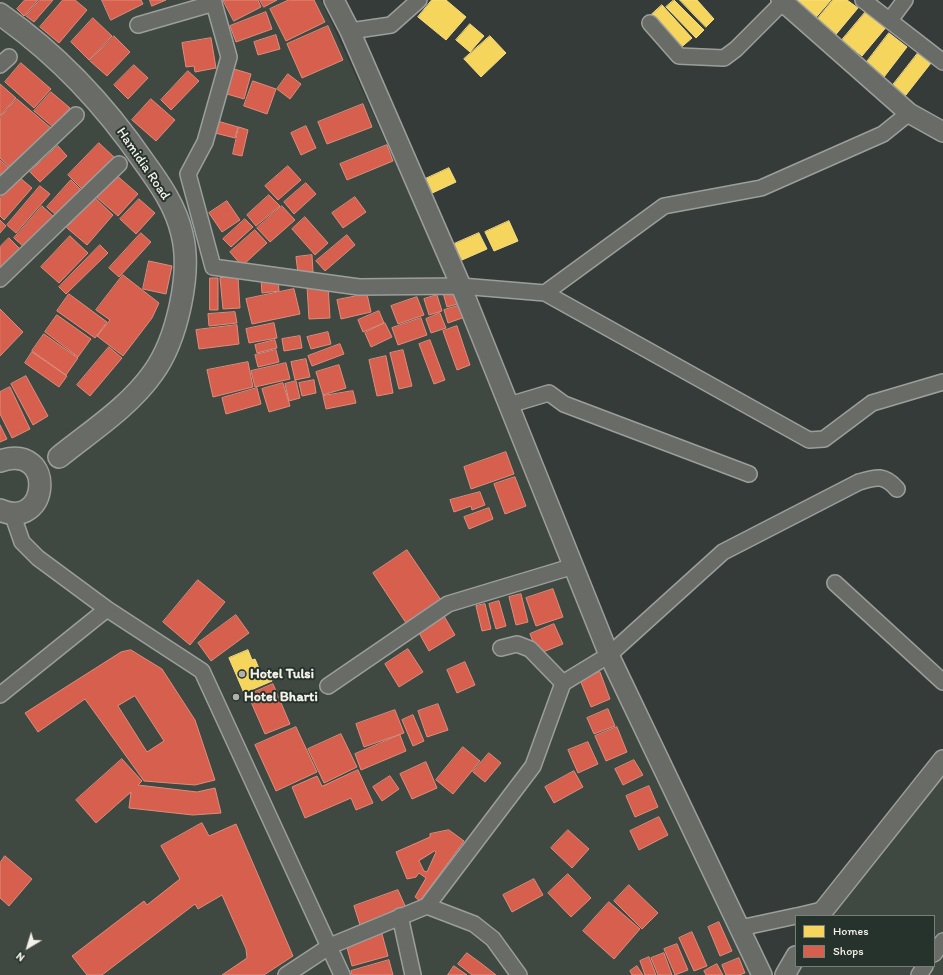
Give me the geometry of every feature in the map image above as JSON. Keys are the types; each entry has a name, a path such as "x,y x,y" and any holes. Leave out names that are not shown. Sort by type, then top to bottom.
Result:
{"main road":[{"name":"Hamidia Road","path":"0,14 33,38 62,64 122,130 163,189 183,235 185,266 182,302 172,338 154,372 131,400 59,457"},
{"path":"0,461 17,458 25,460 59,457"},
{"path":"6,511 21,512 34,504 39,497 41,486 59,457"},
{"path":"25,460 38,472 41,486"}],"street":[{"path":"350,31 391,25 419,0"},
{"path":"863,0 943,62"},
{"path":"890,20 905,0"},
{"path":"138,24 214,1 229,57 204,142 188,174 213,267 359,287 461,286 545,293 810,440 824,439 872,403 943,382"},
{"path":"336,1 461,286 609,655 762,975"},
{"path":"650,22 679,56 724,58 736,49 782,1 909,113 943,132"},
{"path":"545,293 664,206 761,188 883,134 909,113"},
{"path":"0,187 76,115"},
{"path":"0,279 118,164"},
{"path":"509,404 549,393 564,404 749,474"},
{"path":"286,975 330,946 427,906 533,766 563,683 609,655 723,552 859,482 877,477 890,481 897,489"},
{"path":"6,511 22,542 38,558 107,609 202,671 330,946 342,975"},
{"path":"328,686 448,604 574,566"},
{"path":"835,583 943,682"},
{"path":"0,695 107,609"},
{"path":"500,648 517,644 530,649 563,683"},
{"path":"804,915 821,913 943,760"},
{"path":"427,906 474,924 493,939 519,975"},
{"path":"400,916 413,975"},
{"path":"740,928 795,916"},
{"path":"935,953 943,941"},
{"path":"785,975 795,958"}],"shaded area":[{"path":"0,0 321,0 766,975 0,975"},
{"path":"943,759 943,975 792,975 797,967 935,967 935,915 834,915"}],"building: Homes":[{"path":"432,0 446,0 466,17 446,40 418,17"},
{"path":"674,0 704,30 696,38 666,7"},
{"path":"680,0 697,0 714,19 706,27"},
{"path":"793,0 831,0 812,22"},
{"path":"833,0 847,0 858,8 833,38 814,23"},
{"path":"662,5 692,38 678,50 649,17"},
{"path":"868,9 888,25 862,56 842,40"},
{"path":"470,24 484,36 470,52 456,40"},
{"path":"889,33 907,47 884,77 866,63"},
{"path":"490,36 506,53 481,77 464,59"},
{"path":"918,53 931,63 902,100 889,90"},
{"path":"449,168 456,182 428,195 421,181"},
{"path":"509,221 518,241 494,251 485,232"},
{"path":"479,233 487,249 462,260 454,244"},
{"path":"248,650 252,660 255,659 261,673 267,670 272,681 244,693 229,658"}],"building: Shops":[{"path":"25,0 38,0 24,16 17,9"},
{"path":"40,0 53,0 34,22 26,16"},
{"path":"63,0 75,0 87,10 59,43 40,27"},
{"path":"102,0 141,0 143,4 111,20"},
{"path":"150,0 166,0 152,6"},
{"path":"223,0 258,0 261,7 234,21"},
{"path":"260,0 277,0 264,7"},
{"path":"289,0 314,0 325,22 286,41 270,9"},
{"path":"266,12 272,29 236,42 230,26"},
{"path":"93,18 112,36 89,60 71,42"},
{"path":"328,26 343,60 302,78 287,44"},
{"path":"276,35 280,49 258,55 254,42"},
{"path":"114,36 130,52 107,76 90,61"},
{"path":"211,38 216,68 195,72 194,66 186,67 182,43"},
{"path":"21,63 51,89 34,108 5,82"},
{"path":"134,65 148,78 128,99 114,85"},
{"path":"234,69 251,74 244,99 227,94"},
{"path":"188,71 199,81 171,110 161,100"},
{"path":"288,74 301,84 290,99 277,89"},
{"path":"253,81 276,89 267,114 244,106"},
{"path":"0,84 16,98 0,116"},
{"path":"51,92 70,108 53,127 34,111"},
{"path":"17,99 51,128 13,170 0,158 0,118"},
{"path":"151,99 175,120 156,141 132,120"},
{"path":"363,104 372,127 327,144 318,122"},
{"path":"214,120 238,127 235,138 211,132"},
{"path":"306,126 316,148 301,155 291,133"},
{"path":"239,127 248,130 242,156 233,154"},
{"path":"99,143 116,159 84,191 68,175"},
{"path":"387,145 393,161 347,180 340,164"},
{"path":"58,146 67,156 40,182 30,172"},
{"path":"0,160 9,168 0,177"},
{"path":"288,166 301,180 278,200 265,186"},
{"path":"115,174 138,194 118,216 95,196"},
{"path":"19,177 32,188 4,220 0,216 0,198"},
{"path":"71,180 81,190 57,216 47,207"},
{"path":"306,183 316,194 294,214 284,202"},
{"path":"40,186 50,194 16,233 7,225"},
{"path":"269,195 280,206 256,226 247,215"},
{"path":"94,197 113,215 87,245 67,228"},
{"path":"355,197 366,212 343,228 332,213"},
{"path":"139,199 155,213 136,234 120,219"},
{"path":"227,201 240,220 222,232 209,213"},
{"path":"42,206 53,216 25,248 14,238"},
{"path":"282,206 295,220 270,242 257,228"},
{"path":"305,217 328,243 315,255 292,229"},
{"path":"245,219 253,227 231,247 223,239"},
{"path":"0,220 6,226 0,233"},
{"path":"255,230 267,243 242,266 230,252"},
{"path":"141,233 151,242 119,277 109,268"},
{"path":"347,235 355,245 325,271 316,261"},
{"path":"70,236 88,253 59,283 41,267"},
{"path":"9,238 21,250 0,272 0,247"},
{"path":"100,245 108,253 66,294 59,287"},
{"path":"312,255 313,272 298,273 296,257"},
{"path":"149,261 172,266 166,294 143,289"},
{"path":"123,275 159,303 152,318 123,356 97,336 110,320 96,310"},
{"path":"238,277 240,308 223,309 220,278"},
{"path":"210,278 218,278 218,310 210,310"},
{"path":"278,278 279,291 262,293 261,279"},
{"path":"328,285 330,318 309,319 307,286"},
{"path":"294,289 300,314 252,324 246,299"},
{"path":"457,289 461,303 447,307 443,293"},
{"path":"69,294 107,322 95,338 57,311"},
{"path":"367,294 371,312 341,319 337,300"},
{"path":"437,295 442,311 429,315 424,299"},
{"path":"417,297 424,315 398,324 391,306"},
{"path":"461,305 465,317 448,323 444,310"},
{"path":"0,309 23,332 0,356"},
{"path":"379,311 384,323 363,332 358,320"},
{"path":"235,312 237,323 209,326 208,314"},
{"path":"440,313 446,328 431,333 426,319"},
{"path":"57,315 91,339 78,357 45,332"},
{"path":"421,318 427,335 398,345 392,328"},
{"path":"274,323 277,338 249,343 246,329"},
{"path":"385,323 392,337 371,347 365,333"},
{"path":"237,325 239,344 199,349 196,330"},
{"path":"457,326 470,365 457,370 443,331"},
{"path":"328,332 331,344 311,349 307,337"},
{"path":"44,334 78,358 66,375 32,351"},
{"path":"300,336 302,348 284,351 282,339"},
{"path":"275,340 277,348 257,353 255,345"},
{"path":"430,340 445,380 434,384 419,344"},
{"path":"340,344 344,354 312,366 308,356"},
{"path":"109,347 122,358 90,396 77,385"},
{"path":"276,350 279,362 258,367 255,355"},
{"path":"403,350 412,386 399,389 390,353"},
{"path":"32,352 67,376 59,387 25,363"},
{"path":"386,356 393,393 377,396 369,360"},
{"path":"306,359 310,377 295,380 291,362"},
{"path":"248,362 253,387 213,397 207,370"},
{"path":"286,363 290,379 255,387 251,371"},
{"path":"339,365 346,388 323,395 316,372"},
{"path":"26,376 48,416 33,425 11,384"},
{"path":"314,380 316,393 302,396 299,383"},
{"path":"296,381 300,398 289,401 285,384"},
{"path":"283,383 290,406 269,412 262,389"},
{"path":"10,387 30,429 12,438 0,414 0,392"},
{"path":"257,388 261,404 226,414 222,398"},
{"path":"353,391 356,403 326,409 323,396"},
{"path":"0,425 7,439 0,442"},
{"path":"506,452 514,474 471,489 464,467"},
{"path":"515,477 526,506 505,514 494,484"},
{"path":"480,492 485,505 472,510 471,506 454,512 450,500"},
{"path":"489,508 493,519 469,529 464,517"},
{"path":"407,550 443,603 408,626 373,573"},
{"path":"198,580 225,602 190,645 163,622"},
{"path":"553,589 563,617 536,626 526,598"},
{"path":"521,594 528,622 516,625 509,597"},
{"path":"499,601 506,626 496,629 489,604"},
{"path":"485,604 491,629 482,631 476,606"},
{"path":"236,615 249,633 211,661 198,643"},
{"path":"444,616 455,635 429,651 418,631"},
{"path":"554,624 563,644 538,654 530,634"},
{"path":"408,649 423,672 399,687 385,664"},
{"path":"131,650 162,669 195,720 215,780 195,785 144,781 85,699 38,732 25,713 121,652","holes":["135,696 164,741 147,752 118,706"]},
{"path":"465,662 475,685 457,693 447,670"},
{"path":"600,672 610,699 591,707 580,680"},
{"path":"273,684 290,724 265,734 248,695"},
{"path":"438,704 448,730 427,737 418,711"},
{"path":"608,709 615,726 594,734 587,718"},
{"path":"395,710 404,733 364,747 356,724"},
{"path":"413,715 424,741 413,746 402,720"},
{"path":"296,727 317,772 276,791 255,745"},
{"path":"617,727 627,752 606,761 595,736"},
{"path":"341,734 357,767 324,783 308,749"},
{"path":"400,735 406,751 361,770 355,754"},
{"path":"588,742 598,764 578,773 568,750"},
{"path":"463,747 480,761 453,794 436,780"},
{"path":"489,753 501,763 485,782 473,772"},
{"path":"122,759 142,781 138,785 197,792 215,788 221,813 193,815 129,808 131,792 96,823 76,800"},
{"path":"634,760 643,775 623,785 615,769"},
{"path":"426,762 437,788 412,799 400,774"},
{"path":"358,770 373,803 356,810 351,798 305,818 292,787 317,776 322,786"},
{"path":"574,771 583,787 554,803 545,787"},
{"path":"390,776 399,789 382,801 373,787"},
{"path":"649,786 658,807 635,817 626,796"},
{"path":"659,817 668,835 639,850 630,831"},
{"path":"202,823 209,836 236,824 293,956 264,975 222,975 247,958 246,949 222,895 198,909 195,904 102,975 87,975 72,956 144,901 147,905 180,879 161,846"},
{"path":"449,830 464,841 420,901 415,897 426,878 419,873 416,877 407,879 396,852 430,837 430,834","holes":["435,851 436,852 427,872 424,871 419,861"]},
{"path":"568,830 589,849 572,868 551,848"},
{"path":"5,856 32,879 9,906 0,898 0,863"},
{"path":"568,874 591,898 571,917 548,893"},
{"path":"534,879 543,895 512,912 503,895"},
{"path":"629,885 658,913 642,929 614,901"},
{"path":"398,890 406,908 360,925 354,906"},
{"path":"609,902 640,929 614,959 583,931"},
{"path":"719,922 732,951 720,956 708,927"},
{"path":"692,932 707,966 694,971 679,938"},
{"path":"382,934 388,956 352,966 346,944"},
{"path":"677,944 688,970 675,975 664,949"},
{"path":"467,953 496,975 472,975 458,964"},
{"path":"664,953 672,975 658,975 651,958"},
{"path":"649,957 656,975 645,975 640,961"},
{"path":"739,958 745,973 739,975 726,975 722,965"},
{"path":"389,960 393,975 352,975 351,971"},
{"path":"717,964 723,975 706,975 704,971"},
{"path":"454,966 467,975 448,975"},
{"path":"637,966 643,975 632,975 630,971"}],"place":[{"name":"Hotel Tulsi","path":"242,674"},
{"name":"Hotel Bharti","path":"236,697"}]}
